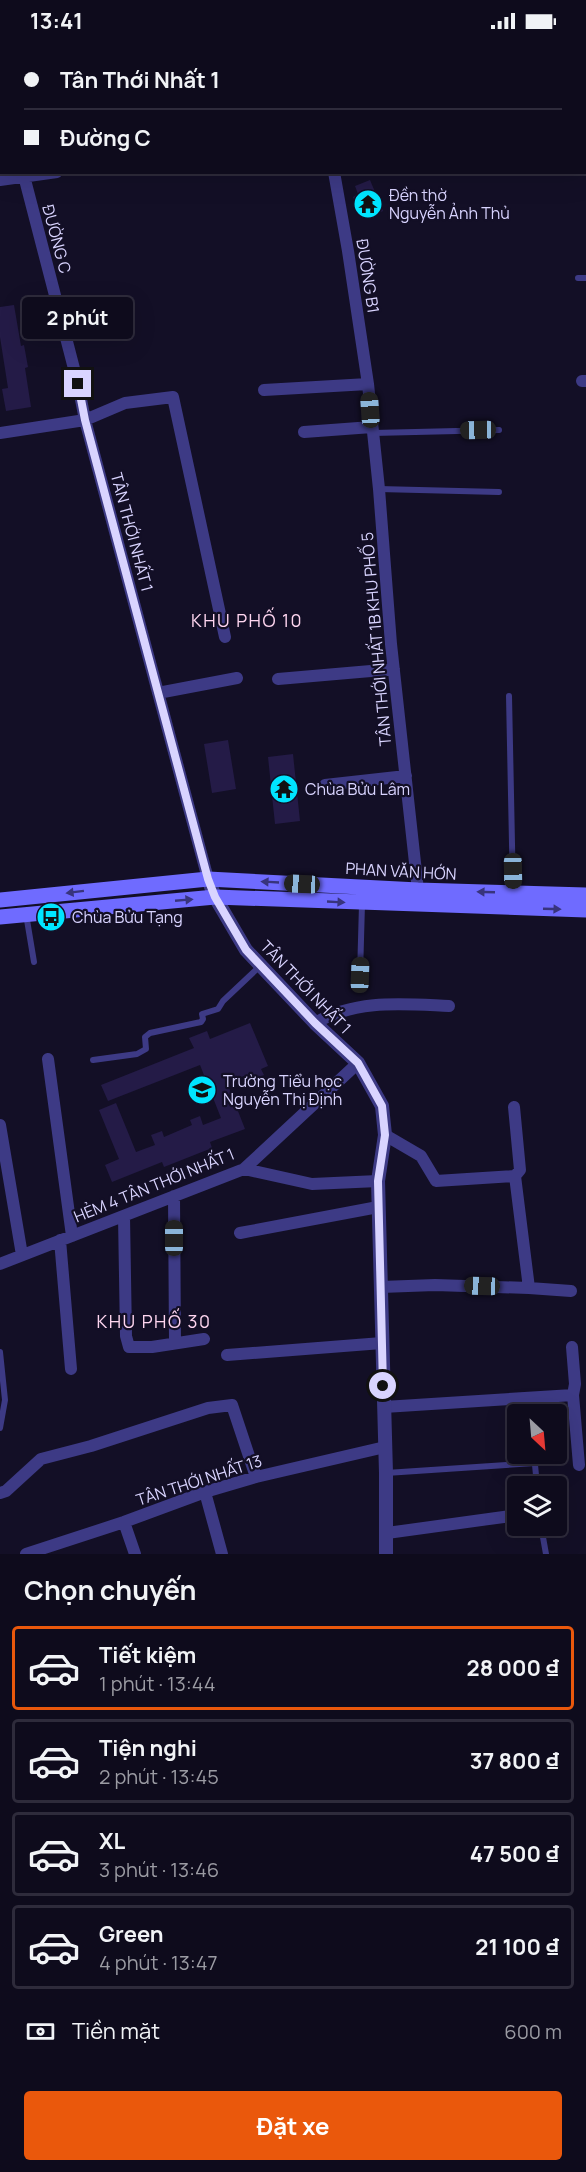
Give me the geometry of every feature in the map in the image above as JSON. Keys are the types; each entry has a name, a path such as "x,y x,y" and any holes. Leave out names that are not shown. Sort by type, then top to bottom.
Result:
{"main road":[{"name":"PHAN VĂN HỚN","path":"0,900 208,879 418,890 586,895"},
{"name":"PHAN VĂN HỚN","path":"0,917 215,897 362,904 586,910"}],"street":[{"path":"0,180 23,174"},
{"name":"ĐƯỜNG C","path":"23,174 78,384 85,420"},
{"name":"ĐƯỜNG B1","path":"334,174 368,384"},
{"path":"264,390 368,384"},
{"name":"TÂN THỚI NHẤT 1B KHU PHỐ 5","path":"368,384 394,669 418,890"},
{"path":"0,433 85,420 125,403 173,397 225,637"},
{"name":"TÂN THỚI NHẤT 1","path":"85,420 208,879 215,897 246,950 315,1023 358,1063 382,1106 385,1135 378,1181 378,1207 386,1473 386,1554"},
{"path":"304,432 372,430"},
{"path":"278,680 394,669"},
{"path":"158,693 237,678"},
{"path":"325,785 406,776"},
{"path":"315,1023 331,1014 384,1003 449,1006"},
{"path":"48,1059 66,1238 71,1369"},
{"name":"HẺM 4 TÂN THỚI NHẤT 1","path":"0,1264 244,1169 358,1063"},
{"path":"385,1135 421,1156 436,1181 515,1176 520,1170 514,1107"},
{"path":"0,1125 22,1255"},
{"path":"244,1169 312,1184 378,1181"},
{"path":"515,1176 529,1288"},
{"path":"174,1196 175,1343"},
{"path":"240,1233 378,1207"},
{"path":"124,1216 126,1336 129,1347 153,1347 204,1339"},
{"path":"381,1287 435,1285 571,1291"},
{"path":"227,1355 382,1343"},
{"path":"572,1347 575,1389 573,1395 579,1465"},
{"path":"384,1407 573,1395"},
{"path":"3,1492 41,1459 91,1446 208,1408 232,1405 256,1477"},
{"name":"TÂN THỚI NHẤT 13","path":"26,1554 124,1522 205,1492 256,1477 385,1447"},
{"path":"205,1492 222,1554"},
{"path":"387,1533 507,1517"},
{"path":"124,1522 135,1554"}],"lane":[{"path":"578,278 586,278"},
{"path":"372,430 499,430"},
{"path":"379,489 499,492"},
{"path":"509,696 513,893"},
{"path":"360,975 362,904"},
{"path":"26,914 34,962"},
{"path":"93,1060 137,1054 146,1049 145,1036 150,1033 201,1022 202,1014 218,1009 223,1001 261,966"},
{"path":"0,1352 5,1400 0,1428"},
{"path":"386,1473 520,1464"},
{"path":"543,1536 546,1554"}],"building":[{"name":"Đền thờ Nguyễn Ảnh Thủ","path":"370,180 383,211 369,217 366,211 360,213 353,197 358,194 355,186"},
{"path":"14,305 21,346 24,345 28,367 25,368 31,407 6,411 2,389 8,388 0,337 0,307"},
{"path":"228,740 236,789 212,793 204,744"},
{"name":"Chùa Bửu Lâm","path":"293,754 300,821 275,824 268,757"},
{"path":"250,1023 268,1066 261,1069 264,1075 246,1082 244,1076 227,1083 245,1129 210,1142 212,1148 164,1167 162,1162 112,1182 105,1165 119,1159 99,1110 116,1103 136,1152 155,1145 151,1135 162,1131 164,1137 192,1125 190,1120 200,1116 203,1125 221,1118 200,1065 108,1101 101,1085 194,1048 189,1038 207,1031 210,1039"}],"place":[{"name":"Đền thờ Nguyễn Ảnh Thủ","path":"368,204"},
{"name":"Chùa Bửu Lâm","path":"284,789"},
{"name":"Chùa Bửu Tạng","path":"51,917"},
{"name":"Trường Tiểu học Nguyễn Thị Định","path":"202,1090"}],"district":[{"name":"KHU PHỐ 10","path":"247,620"},
{"name":"KHU PHỐ 30","path":"154,1321"}],"route":[{"path":"78,384 85,420 149,661 208,879 215,897 246,950 315,1023 358,1063 382,1106 385,1135 378,1181 383,1386"}]}
